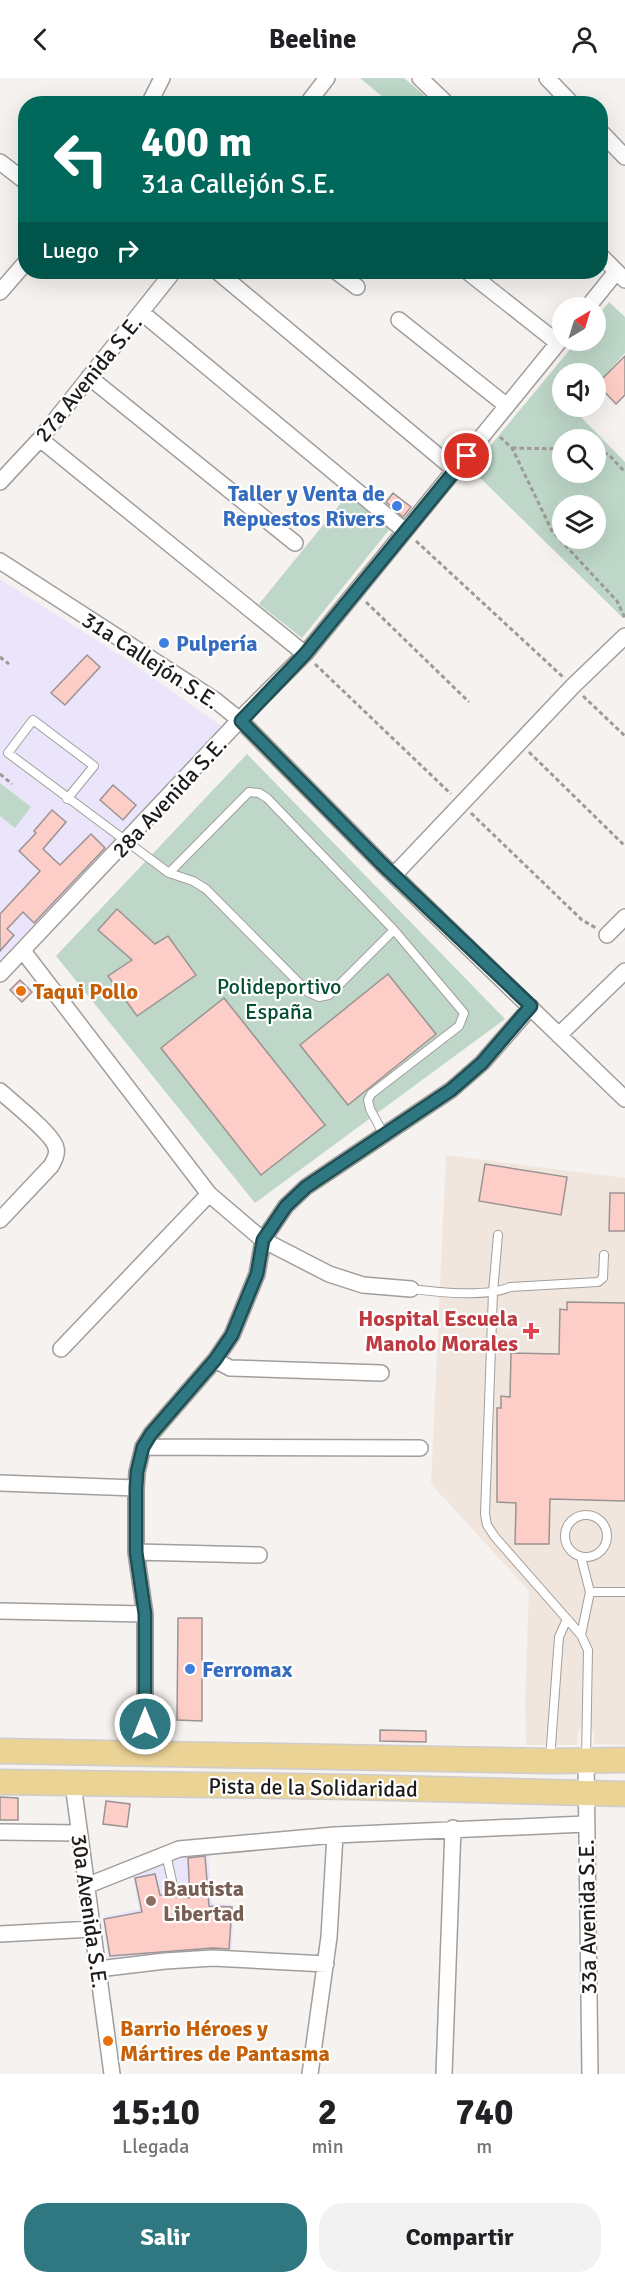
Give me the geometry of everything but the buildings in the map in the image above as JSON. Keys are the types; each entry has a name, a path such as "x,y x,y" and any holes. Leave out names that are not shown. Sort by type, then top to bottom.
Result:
{"main road":[{"name":"Pista de la Solidaridad","path":"0,1751 550,1761 625,1760"},
{"name":"Pista de la Solidaridad","path":"0,1782 625,1794"}],"street":[{"path":"153,96 162,78"},
{"path":"313,96 327,78"},
{"path":"420,78 439,96"},
{"path":"547,78 564,96"},
{"path":"608,139 625,157"},
{"path":"0,162 18,176"},
{"path":"599,297 621,276 608,263"},
{"path":"0,292 18,271"},
{"name":"27a Avenida S.E.","path":"0,483 40,439 167,279"},
{"path":"226,279 455,470"},
{"path":"346,279 357,287"},
{"path":"477,279 552,335"},
{"path":"141,312 405,531"},
{"path":"399,320 507,406"},
{"name":"28a Avenida S.E.","path":"0,975 305,654 552,351"},
{"path":"89,377 295,543"},
{"path":"40,439 305,654"},
{"name":"31a Callejón S.E.","path":"0,561 215,700 241,721 394,875 625,1099"},
{"path":"394,875 573,686 625,636"},
{"path":"607,935 625,917"},
{"path":"23,951 209,1194 263,1240 340,1277 363,1285 411,1288"},
{"path":"559,1035 625,971"},
{"path":"145,1753 145,1614 136,1552 137,1472 143,1447 151,1434 215,1360 232,1335 257,1274 263,1240 286,1206 306,1187 451,1090 482,1063 531,1006"},
{"path":"0,1091 51,1137 57,1148 51,1166 0,1220"},
{"path":"61,1349 209,1194"},
{"path":"215,1360 230,1368 381,1373"},
{"path":"143,1447 420,1448"},
{"path":"0,1484 136,1488"},
{"path":"136,1552 259,1556"},
{"path":"0,1611 145,1614"},
{"name":"33a Avenida S.E.","path":"586,1760 585,1824 590,2074"},
{"name":"30a Avenida S.E.","path":"73,1784 112,2074"},
{"path":"86,1886 179,1849 335,1834 585,1824"},
{"path":"444,2074 453,1828"},
{"path":"0,1832 79,1833"},
{"path":"310,2074 326,1964 335,1834"},
{"path":"0,1947 7,1933 92,1929"},
{"path":"98,1969 213,1958 326,1964"}],"lane":[{"path":"67,799 93,766 33,720 8,753 67,799 169,873 193,881 206,889 308,992 319,997 329,995 394,930"},
{"path":"169,873 249,792 259,793 267,798 394,930 464,1013 459,1026 371,1094 368,1100 370,1109 384,1135"},
{"path":"498,1235 493,1292 484,1514 487,1525 495,1537 581,1635 588,1650 586,1760"},
{"path":"411,1288 469,1293 500,1292 510,1287 598,1282 603,1278 604,1255"},
{"path":"581,1557 594,1556 604,1547 606,1541 605,1528 597,1518 591,1515 572,1520 565,1531 569,1550 581,1557 590,1592 581,1635"},
{"path":"590,1592 625,1592"},
{"path":"550,1761 559,1637 567,1619"},
{"path":"166,1854 174,1890"}],"path":[{"path":"490,427 512,448 552,531 616,601 625,618"},
{"path":"512,448 552,449"},
{"path":"606,454 625,472"},
{"path":"405,531 625,736"},
{"path":"356,592 469,702"},
{"path":"0,657 9,664"},
{"path":"519,742 625,846"},
{"path":"0,774 12,784"}],"shaded area":[{"path":"0,579 126,659 223,727 0,969"},
{"name":"Hospital Escuela Manolo Morales","path":"446,1155 625,1178 625,1745 594,1744 594,1733 586,1721 578,1732 577,1745 526,1745 525,1703 529,1591 431,1484"},
{"path":"208,1853 212,1903 233,1905 232,1953 108,1960 103,1917 139,1909 133,1877 186,1854"}],"green space":[{"path":"360,78 404,78 424,95 423,96 382,96"},
{"path":"609,302 625,317 625,353 606,375 606,363 559,363 569,351 606,351 606,306"},
{"path":"552,371 552,417 581,417 593,429 552,429 552,483 606,483 606,443 625,462 625,615 623,618 553,549 606,549 606,495 552,495 552,548 471,469"},
{"path":"350,492 393,525 302,638 259,604"},
{"name":"Polideportivo España","path":"247,754 505,1019 255,1203 56,956"},
{"path":"0,783 31,807 15,828 0,816"}],"place":[{"name":"Taller y Venta de Repuestos Rivers","path":"397,506"},
{"name":"Pulpería","path":"164,643"},
{"name":"Taqui Pollo","path":"21,991"},
{"name":"Hospital Escuela Manolo Morales","path":"531,1331"},
{"name":"Ferromax","path":"190,1669"},
{"name":"Bautista Libertad","path":"151,1901"},
{"name":"Barrio Héroes y Mártires de Pantasma","path":"108,2041"}],"route":[{"path":"145,1724 145,1614 136,1552 137,1472 143,1447 151,1434 215,1360 232,1335 257,1274 263,1240 286,1206 306,1187 451,1090 482,1063 531,1006 382,864 241,721 305,654 467,456"}]}
